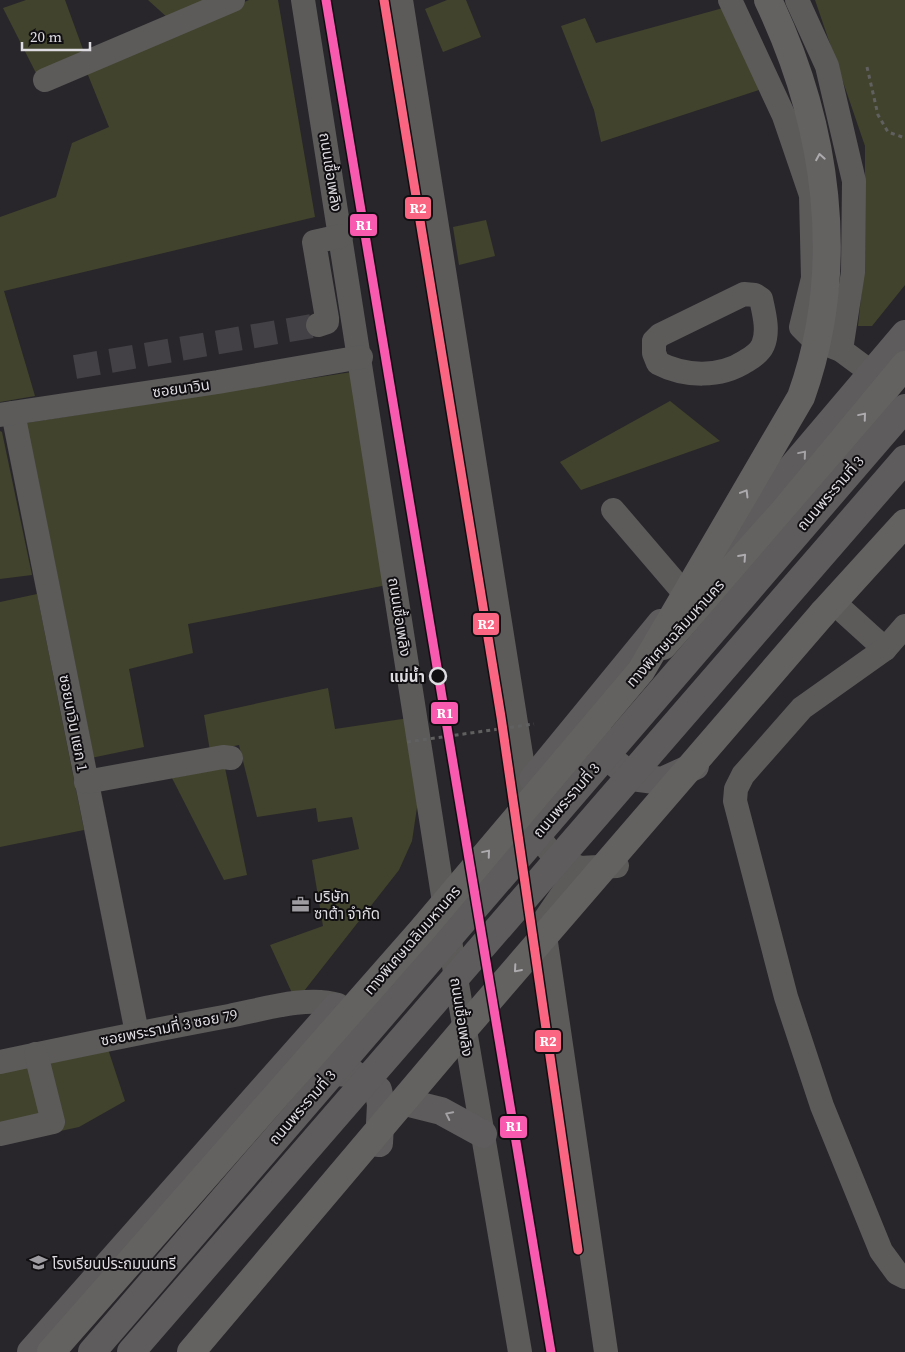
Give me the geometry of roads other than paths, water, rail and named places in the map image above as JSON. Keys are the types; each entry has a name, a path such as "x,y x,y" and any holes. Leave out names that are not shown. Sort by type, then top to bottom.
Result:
{"highway":[{"path":"640,671 802,397 816,347 826,292 828,227 820,157 806,98 784,35 768,0"},
{"name":"ทางพิเศษเฉลิมมหานคร","path":"52,1352 422,930 640,671 784,511 905,365"},
{"path":"191,1352 465,1028 822,613 905,522"}],"main road":[{"path":"526,788 596,699 905,334"},
{"name":"ถนนพระรามที่ 3","path":"93,1352 905,408"},
{"name":"ถนนพระรามที่ 3","path":"93,1352 224,1206 905,412"},
{"name":"ถนนพระรามที่ 3","path":"131,1352 905,459"},
{"path":"144,1352 905,467"},
{"path":"546,952 706,761 905,537"},
{"path":"596,699 597,729 603,753 632,777 662,781 706,761"},
{"path":"31,1352 255,1098 442,891"},
{"path":"200,1352 466,1042"},
{"path":"255,1098 310,1071 352,1073 378,1090 381,1104 379,1142"},
{"path":"413,1104 441,1111 483,1134"}],"street":[{"path":"45,80 233,0"},
{"name":"ถนนเชื้อเพลิง","path":"304,0 466,1042 520,1352"},
{"path":"401,0 534,830 555,858 580,868 618,866"},
{"path":"730,0 784,116 811,195 813,278 801,327"},
{"path":"797,0 826,66 854,181 853,272 841,350"},
{"path":"318,325 327,322 327,318 314,242 341,236"},
{"path":"744,294 755,295 761,299 764,313 766,328 763,345 755,355 737,367 716,374 670,369 658,363 654,353 654,341 660,335 744,294"},
{"path":"764,313 801,327 812,339 841,350 872,372"},
{"name":"ซอยนาวิน","path":"6,414 218,382 361,357"},
{"name":"ซอยนาวิน แยก 1","path":"6,414 86,782 137,1033"},
{"path":"613,510 685,594"},
{"path":"842,610 885,649"},
{"path":"905,626 885,649 802,708 743,775 736,789 735,801 786,997 822,1106 881,1251 897,1273 905,1277"},
{"path":"86,782 223,757 231,758"},
{"path":"580,868 543,922 606,1352"},
{"name":"ซอยพระรามที่ 3 ซอย 79","path":"0,1062 137,1033 311,1001 325,1001 338,1005"},
{"path":"0,1134 53,1122 36,1054"}],"tunnel":[{"path":"75,367 318,325"}],"place":[{"name":"แม่น้ำ","path":"438,676"},
{"name":"บริษัท ซาต้า จำกัด","path":"300,905"},
{"name":"โรงเรียนประถมนนทรี","path":"38,1263"}]}
